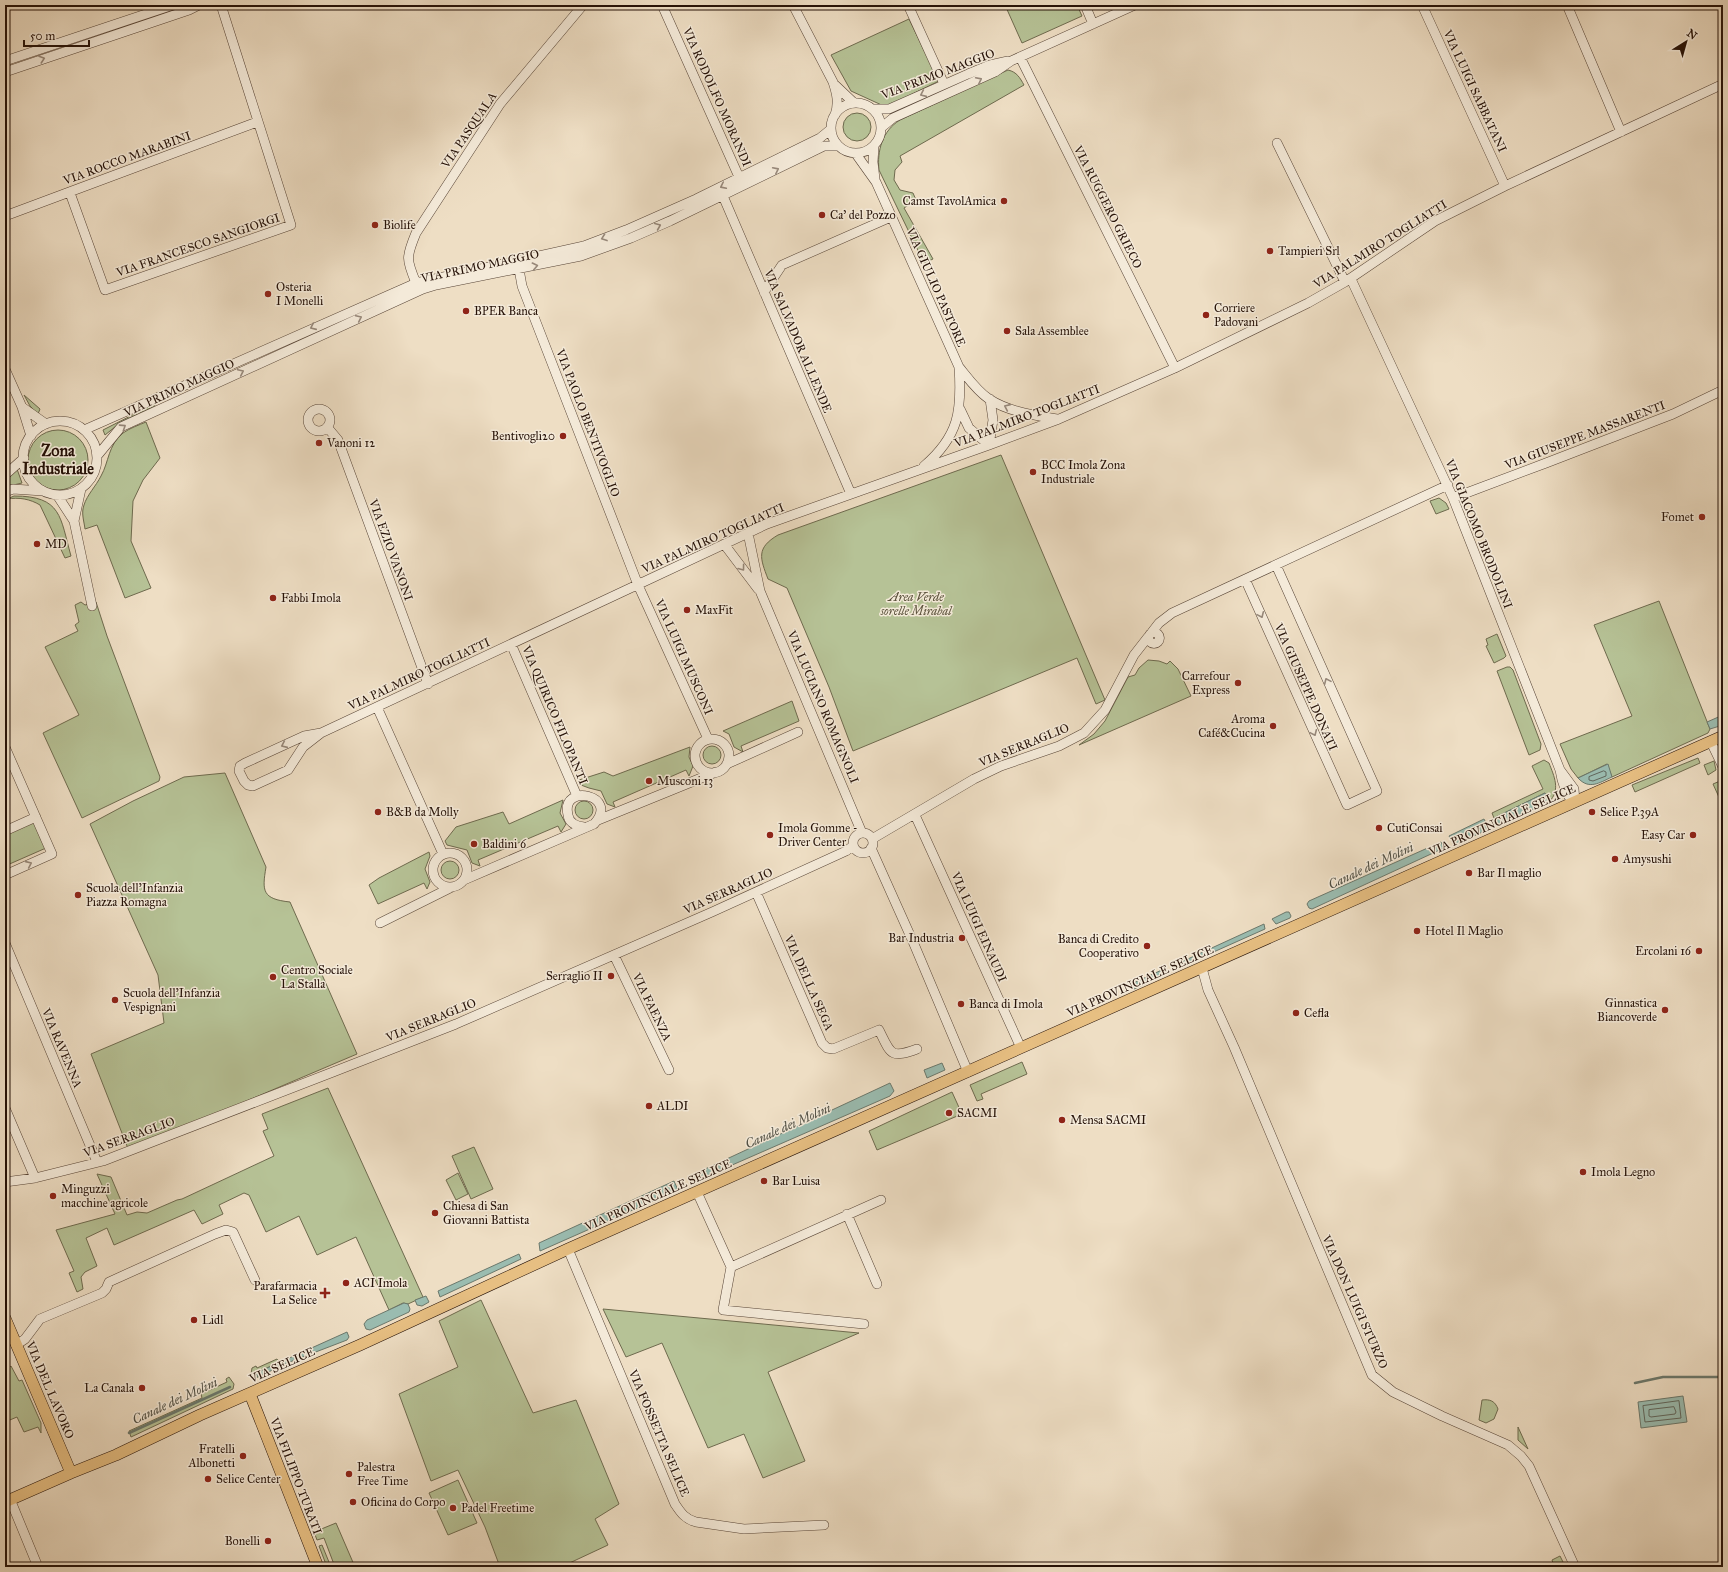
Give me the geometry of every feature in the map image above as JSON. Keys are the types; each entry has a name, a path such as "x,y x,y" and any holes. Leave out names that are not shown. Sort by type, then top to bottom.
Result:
{"main road":[{"name":"VIA PROVINCIALE SELICE","path":"568,1249 1723,736"},
{"name":"VIA SELICE","path":"8,1500 116,1455 200,1415 250,1394 568,1249"},
{"name":"VIA DEL LAVORO","path":"5,1318 71,1473"},
{"name":"VIA FILIPPO TURATI","path":"250,1394 318,1567"}],"street":[{"path":"5,61 173,5"},
{"path":"5,72 189,10 199,5"},
{"name":"VIA FRANCESCO SANGIORGI","path":"70,193 104,290 291,225 221,5"},
{"name":"VIA PASQUALA","path":"416,283 411,271 407,253 416,233 500,104 582,5"},
{"name":"VIA RODOLFO MORANDI","path":"662,5 739,177"},
{"path":"794,5 833,82 837,95 838,106 831,129 834,141 838,146 849,153 863,153 874,146 881,134 882,127"},
{"path":"908,5 944,84"},
{"path":"1085,5 1093,24"},
{"name":"VIA PRIMO MAGGIO","path":"854,103 861,104 873,110 888,109 990,65 1015,58 1135,5"},
{"name":"VIA LUIGI SABBATANI","path":"1422,5 1505,186"},
{"path":"1567,5 1621,132"},
{"name":"VIA PRIMO MAGGIO","path":"873,110 882,127 893,118 995,72 1015,58"},
{"name":"VIA RUGGERO GRIECO","path":"1015,58 1176,368"},
{"path":"833,82 854,103"},
{"name":"VIA PALMIRO TOGLIATTI","path":"321,733 304,736 240,766 239,771 244,781 248,785 253,786 288,770 303,747 321,733 767,524 1059,419 1176,368 1308,303 1348,280 1435,221 1505,186 1723,84"},
{"path":"835,115 846,105 854,103"},
{"name":"VIA ROCCO MARABINI","path":"5,216 258,122"},
{"name":"VIA PRIMO MAGGIO","path":"84,430 416,283 584,246 633,227 820,138 831,129"},
{"name":"VIA GIACOMO BRODOLINI","path":"1277,143 1348,280 1448,485 1560,770 1562,784 1570,791"},
{"name":"VIA PRIMO MAGGIO","path":"81,488 90,480 96,468 97,456 121,427 423,289 589,253 631,238 723,196 824,146 838,146"},
{"name":"VIA GIULIO PASTORE","path":"874,146 876,182"},
{"name":"VIA GIULIO PASTORE","path":"856,154 876,182 959,367 976,387 990,399 1018,412 1059,419"},
{"name":"VIA SALVADOR ALLENDE","path":"723,196 850,494"},
{"path":"764,292 782,264 891,217"},
{"name":"VIA PAOLO BENTIVOGLIO","path":"519,269 522,286 638,585"},
{"name":"VIA GIULIO PASTORE","path":"920,470 943,448 954,428 960,409 961,393 959,367"},
{"path":"5,369 22,407 31,436"},
{"name":"VIA GIUSEPPE MASSARENTI","path":"1453,498 1673,414 1723,390"},
{"path":"989,445 993,420 990,399"},
{"path":"22,407 46,424"},
{"name":"VIA GIULIO PASTORE","path":"960,409 969,428 989,445"},
{"path":"45,492 36,486 29,478 25,468 25,447 31,436 38,429 46,424 56,421 76,424 91,437 97,456"},
{"name":"VIA EZIO VANONI","path":"327,427 338,440 428,684"},
{"path":"5,475 24,458"},
{"path":"1244,579 1448,485"},
{"path":"5,492 13,488 57,495 70,494 81,488"},
{"path":"74,521 81,488"},
{"path":"57,495 74,521 92,606"},
{"name":"VIA LUCIANO ROMAGNOLI","path":"748,533 760,591 862,832"},
{"name":"VIA LUCIANO ROMAGNOLI","path":"724,544 760,591"},
{"name":"VIA GIUSEPPE DONATI","path":"1244,579 1346,805 1377,791 1365,768 1276,565"},
{"name":"VIA SERRAGLIO","path":"872,844 915,815 974,779 1001,766 1059,746 1084,733 1105,710 1134,655 1168,617 1244,579"},
{"name":"VIA LUIGI MUSCONI","path":"638,585 708,739"},
{"name":"VIA QUIRICO FILOPANTI","path":"511,644 577,796"},
{"path":"377,707 443,854"},
{"path":"464,880 589,826 598,820 716,772 727,764 798,732"},
{"path":"716,772 705,771 700,767 695,757 698,746 708,739 719,740 727,748 729,759 727,764"},
{"path":"1711,742 1723,767"},
{"path":"5,747 52,854 5,875"},
{"path":"1570,791 1588,796"},
{"path":"1570,791 1574,802"},
{"path":"1562,808 1570,791"},
{"name":"VIA QUIRICO FILOPANTI","path":"584,827 573,824 568,814 569,804 577,796 587,795 596,800 600,810 598,820"},
{"name":"VIA LUIGI EINAUDI","path":"915,815 1021,1048"},
{"path":"5,831 36,817"},
{"path":"862,832 869,835 968,1072"},
{"name":"VIA SERRAGLIO","path":"5,1182 35,1178 97,1162 456,1024 846,851 853,846 854,837 862,832"},
{"path":"853,846 857,851 863,853 872,844"},
{"path":"380,923 452,887 461,884 468,870 464,859 454,853 443,854 435,861 433,872 442,885 452,887"},
{"name":"VIA DELLA SEGA","path":"756,892 822,1043 827,1048 833,1049 879,1030 887,1046 892,1052 902,1055 917,1049"},
{"name":"VIA RAVENNA","path":"5,944 97,1162"},
{"name":"VIA FAENZA","path":"614,955 669,1070"},
{"name":"VIA DON LUIGI STURZO","path":"1202,968 1208,990 1234,1047 1372,1375 1393,1392 1508,1445 1521,1456 1529,1466 1575,1567"},
{"path":"5,1108 35,1178"},
{"path":"697,1192 731,1267 723,1310 864,1324"},
{"path":"731,1267 881,1200"},
{"path":"847,1214 877,1284"},
{"path":"16,1345 25,1339 40,1319 102,1293 106,1289 109,1282 214,1234 226,1230 233,1232 255,1280"},
{"name":"VIA FOSSETTA SELICE","path":"568,1249 675,1504 682,1514 689,1520 696,1522 744,1529 824,1525"},
{"path":"8,1500 38,1567"}],"green space":[{"path":"1005,5 1077,5 1082,16 1022,43"},
{"path":"909,19 939,81 886,107 851,91 831,55"},
{"path":"1008,70 1016,74 1024,85 900,156 902,162 895,170 894,180 900,190 913,193 916,200 904,208 933,259 924,263 879,170 879,156 882,142 889,130 900,120"},
{"path":"857,113 863,114 867,117 870,121 870,133 867,137 863,140 857,141 851,140 847,137 844,133 843,127 844,121 847,117 851,114"},
{"path":"24,395 40,409 38,414 30,406"},
{"path":"154,404 155,406 121,422 105,435 103,430"},
{"path":"146,422 160,458 143,480 133,501 131,541 151,588 125,598 97,525 85,529 83,511 87,498 104,471 114,443 126,431"},
{"path":"52,430 64,430 75,435 83,443 88,454 86,472 75,485 64,490 52,490 41,485 33,477 28,466 28,454 33,443 41,435"},
{"name":"Area Verde sorelle Mirabal","path":"1001,455 1105,700 1096,704 1077,658 853,751 829,687 787,588 768,579 762,559 763,549 766,544 778,535"},
{"path":"17,469 22,483 5,487 5,478"},
{"path":"14,496 30,497 42,500 56,511 61,520 71,556 65,558 40,505 24,499 7,499"},
{"path":"1439,498 1446,503 1449,509 1436,514 1430,501"},
{"path":"1659,601 1710,729 1708,733 1612,777 1607,764 1578,778 1571,769 1560,744 1632,716 1594,625"},
{"path":"81,602 85,605 96,602 107,636 160,777 159,781 82,818 43,733 79,715 45,647 78,631 75,625 79,622 75,605"},
{"path":"1497,634 1506,656 1494,663 1486,646 1488,645 1486,639"},
{"path":"1148,660 1159,661 1167,664 1170,661 1178,669 1191,696 1079,745 1094,734 1105,721 1128,677 1135,675 1139,668"},
{"path":"1510,667 1513,670 1541,744 1540,750 1529,755 1497,671"},
{"path":"792,701 799,721 741,746 743,752 734,747 729,734 723,731"},
{"path":"708,746 716,746 721,751 719,762 716,764 708,764 703,759 703,751"},
{"path":"690,747 689,757 693,766 689,776 686,770 613,802 615,807 607,804 601,791 581,785 579,780 604,772 613,776"},
{"path":"1698,758 1700,763 1635,792 1632,785"},
{"path":"1544,760 1549,763 1556,788 1553,797 1549,802 1545,793 1494,818 1492,813 1543,789 1532,766"},
{"path":"1714,761 1716,770 1708,775 1704,765"},
{"path":"225,773 266,867 264,888 269,896 274,899 290,902 357,1054 129,1151 91,1054 164,1023 158,975 90,824 133,801 184,777"},
{"path":"1720,781 1723,782 1723,786 1721,788 1723,793 1723,806 1713,784"},
{"path":"563,800 560,813 566,824 561,832 558,826 478,860 480,866 472,863 467,850 447,845 445,841 456,827 503,812 509,824"},
{"path":"580,801 588,801 593,806 591,817 588,819 580,819 575,814 575,806"},
{"path":"34,822 46,848 5,866 5,835"},
{"path":"429,852 430,856 425,869 430,882 427,889 424,883 378,904 369,885 379,878"},
{"path":"446,861 454,861 459,866 457,877 454,879 446,879 441,874 441,866"},
{"path":"1022,1062 1027,1074 981,1094 983,1099 977,1101 970,1085"},
{"path":"328,1088 423,1297 408,1304 403,1303 389,1310 356,1237 317,1255 299,1216 266,1232 249,1195 244,1193 219,1205 223,1214 202,1224 194,1210 114,1245 107,1228 86,1238 97,1266 85,1272 81,1277 83,1289 77,1292 69,1273 74,1271 56,1230 115,1214 97,1174 111,1177 127,1215 137,1212 147,1213 182,1199 274,1156 263,1131 268,1129 262,1114"},
{"path":"952,1092 962,1114 877,1150 869,1131"},
{"path":"474,1147 493,1189 471,1199 452,1156"},
{"path":"458,1173 468,1194 456,1200 446,1180"},
{"path":"481,1300 533,1413 576,1400 619,1504 595,1519 608,1545 561,1567 500,1567 485,1527 458,1470 431,1481 399,1394 458,1367 439,1321"},
{"path":"603,1309 859,1333 768,1372 805,1461 763,1478 744,1434 708,1448 662,1343 626,1357"},
{"path":"277,1359 279,1362 257,1373 258,1377 253,1379 251,1374 252,1368 256,1366 257,1368"},
{"path":"11,1366 19,1381 22,1380 41,1423 41,1433 38,1427 24,1432 17,1417 5,1422 5,1371"},
{"path":"229,1377 234,1384 233,1389 131,1437 129,1431 202,1398 201,1394 227,1382 226,1379"},
{"path":"1482,1400 1492,1401 1498,1409 1494,1419 1486,1423 1479,1420"},
{"path":"1518,1427 1528,1449 1518,1440"},
{"name":"Padel Freetime","path":"458,1480 477,1523 448,1535 429,1493"},
{"path":"336,1523 355,1567 335,1567 324,1538 317,1540 314,1532"},
{"path":"322,1545 331,1567 327,1567 319,1546"},
{"path":"1560,1556 1564,1564 1563,1567 1552,1567 1554,1566 1552,1560"}],"water":[{"path":"1723,715 1723,725 1710,729 1707,722"},
{"path":"1608,764 1612,777 1590,785 1582,782 1578,778"},
{"path":"1545,793 1549,802 1498,825 1494,818"},
{"path":"1484,819 1489,829 1454,845 1449,836"},
{"path":"1441,842 1444,848 1312,909 1309,908 1307,904 1309,901"},
{"path":"1289,912 1291,916 1290,918 1276,924 1272,919"},
{"path":"1264,924 1265,929 1180,967 1179,963"},
{"path":"1164,969 1166,974 1134,989 1129,985"},
{"path":"942,1063 945,1070 927,1078 924,1070"},
{"path":"890,1083 894,1091 890,1096 691,1183 688,1177"},
{"path":"674,1181 678,1190 540,1251 539,1243"},
{"path":"519,1254 521,1259 440,1297 438,1291"},
{"path":"426,1296 429,1302 422,1306 417,1305 415,1300"},
{"path":"404,1303 408,1304 410,1309 409,1312 370,1330 366,1329 364,1324 367,1320"},
{"path":"347,1332 349,1337 347,1340 287,1363 258,1377 256,1373"},
{"path":"1683,1396 1687,1422 1641,1428 1638,1402"}],"waterway":[{"path":"1635,1383 1663,1377 1723,1377"},
{"name":"Canale dei Molini","path":"129,1433 230,1387"}],"place":[{"name":"Camst TavolAmica","path":"1004,201"},
{"name":"Ca' del Pozzo","path":"822,215"},
{"name":"Biolife","path":"375,225"},
{"name":"Tampieri Srl","path":"1270,251"},
{"name":"Osteria I Monelli","path":"268,294"},
{"name":"BPER Banca","path":"466,311"},
{"name":"Corriere Padovani","path":"1206,315"},
{"name":"Sala Assemblee","path":"1007,331"},
{"name":"Bentivogli20","path":"563,436"},
{"name":"Vanoni 12","path":"319,443"},
{"name":"BCC Imola Zona Industriale","path":"1033,472"},
{"name":"Fomet","path":"1702,517"},
{"name":"MD","path":"37,544"},
{"name":"Fabbi Imola","path":"273,598"},
{"name":"MaxFit","path":"687,610"},
{"name":"Carrefour Express","path":"1238,683"},
{"name":"Aroma Café&Cucina","path":"1273,726"},
{"name":"Musconi 13","path":"649,781"},
{"name":"B&B da Molly","path":"378,812"},
{"name":"Selice P.39A","path":"1592,812"},
{"name":"CutiConsai","path":"1379,828"},
{"name":"Imola Gomme - Driver Center","path":"770,835"},
{"name":"Easy Car","path":"1693,835"},
{"name":"Baldini 6","path":"474,844"},
{"name":"Amysushi","path":"1615,859"},
{"name":"Bar Il maglio","path":"1469,873"},
{"name":"Scuola dell'Infanzia Piazza Romagna","path":"78,895"},
{"name":"Hotel Il Maglio","path":"1417,931"},
{"name":"Bar Industria","path":"962,938"},
{"name":"Banca di Credito Cooperativo","path":"1147,946"},
{"name":"Ercolani 16","path":"1699,951"},
{"name":"Serraglio II","path":"611,976"},
{"name":"Centro Sociale La Stalla","path":"273,977"},
{"name":"Scuola dell'Infanzia Vespignani","path":"115,1000"},
{"name":"Banca di Imola","path":"961,1004"},
{"name":"Ginnastica Biancoverde","path":"1665,1010"},
{"name":"Cefla","path":"1296,1013"},
{"name":"ALDI","path":"649,1106"},
{"name":"SACMI","path":"949,1113"},
{"name":"Mensa SACMI","path":"1062,1120"},
{"name":"Imola Legno","path":"1583,1172"},
{"name":"Bar Luisa","path":"764,1181"},
{"name":"Minguzzi macchine agricole","path":"53,1196"},
{"name":"Chiesa di San Giovanni Battista","path":"435,1213"},
{"name":"ACI Imola","path":"346,1283"},
{"name":"Parafarmacia La Selice","path":"325,1293"},
{"name":"Lidl","path":"194,1320"},
{"name":"La Canala","path":"142,1388"},
{"name":"Fratelli Albonetti","path":"243,1456"},
{"name":"Palestra Free Time","path":"349,1474"},
{"name":"Selice Center","path":"208,1479"},
{"name":"Oficina do Corpo","path":"353,1502"},
{"name":"Padel Freetime","path":"453,1508"},
{"name":"Bonelli","path":"268,1541"}],"district":[{"name":"Zona Industriale","path":"58,459"}]}
